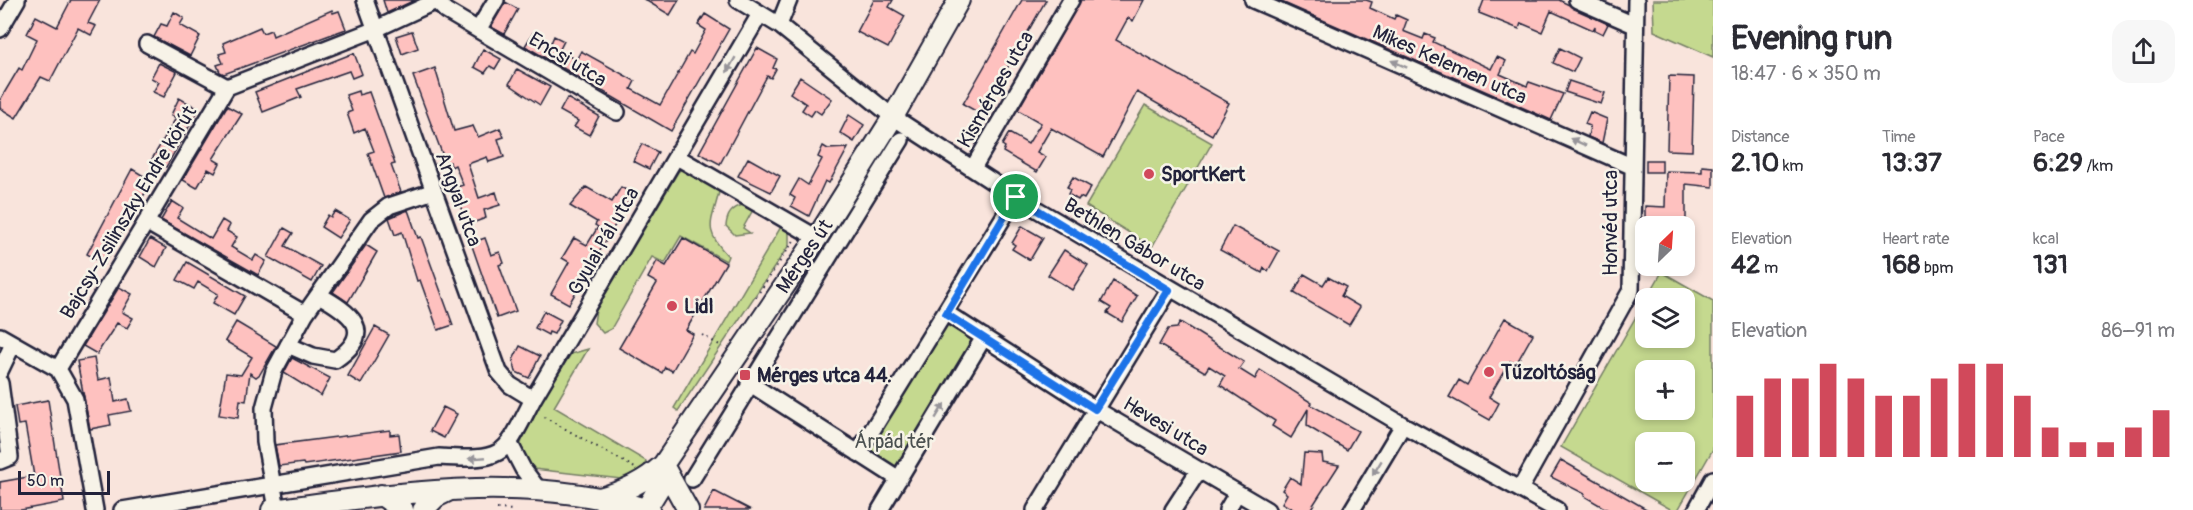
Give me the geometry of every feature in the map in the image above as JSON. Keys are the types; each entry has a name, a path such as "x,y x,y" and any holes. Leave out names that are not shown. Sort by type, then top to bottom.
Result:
{"main road":[{"name":"Mérges út","path":"647,510 660,486 663,465 817,238 893,117 959,0"},
{"path":"596,502 623,492 647,479 663,465 688,510"},
{"path":"272,510 381,495 415,501 450,490 483,487 538,489 647,510"},
{"path":"423,510 436,497 450,490"},
{"path":"381,495 403,510"}],"street":[{"path":"0,28 17,0"},
{"name":"Angyal utca","path":"365,0 499,372 510,385 533,399"},
{"path":"478,30 496,0"},
{"name":"Bethlen Gábor utca","path":"738,0 779,25 893,117 1016,197 1169,290 1403,425 1557,510"},
{"path":"779,25 789,0"},
{"name":"Kismérges utca","path":"973,168 1071,0"},
{"name":"Mikes Kelemen utca","path":"1253,0 1631,166"},
{"path":"1576,0 1634,25"},
{"name":"Honvéd utca","path":"1520,489 1631,290 1631,166 1636,0"},
{"path":"147,44 227,87 376,29 438,1"},
{"name":"Encsi utca","path":"438,1 446,11 617,112"},
{"name":"Gyulai Pál utca","path":"510,444 533,399 760,14"},
{"name":"Bajcsy-Zsilinszky Endre körút","path":"57,369 227,87"},
{"name":"Mérges út","path":"692,479 748,383 901,140"},
{"path":"677,157 817,238"},
{"path":"277,509 265,442 264,408 274,371 305,314 371,220 389,206 434,191"},
{"path":"858,453 946,314 1016,197"},
{"path":"146,222 305,314"},
{"path":"1035,510 1169,290"},
{"path":"288,345 313,356 334,360 345,353 352,342 356,329 354,319 346,310 319,295"},
{"path":"880,510 984,337 946,314"},
{"name":"Hevesi utca","path":"984,337 1095,409 1267,510"},
{"path":"0,371 6,340 57,369 75,399 95,510"},
{"path":"0,383 10,450 10,457 0,461"},
{"path":"748,383 899,479"},
{"path":"1352,510 1403,425"},
{"path":"122,510 439,457 471,459 493,456 510,444 523,469 538,489"},
{"path":"1173,510 1199,470"},
{"path":"1696,510 1713,479"},
{"path":"1227,510 1236,493"}],"path":[{"path":"702,335 723,346"},
{"path":"544,417 640,471"},
{"path":"497,508 515,510"}],"green space":[{"path":"1653,0 1713,0 1713,57 1654,31"},
{"name":"SportKert","path":"1145,105 1212,143 1152,247 1086,206"},
{"path":"683,168 716,185 719,192 711,226 715,239 728,256 726,261 681,236 665,263 652,257 611,329 603,333 594,323 596,310 678,172"},
{"path":"743,205 754,208 743,228 750,233 735,235 726,226 728,218 733,210"},
{"path":"782,225 789,233 789,245 678,411 674,408"},
{"path":"1660,276 1669,276 1690,288 1653,288"},
{"path":"1695,291 1713,301 1713,449 1695,480 1695,432 1635,432 1635,489 1561,447 1635,318 1635,348 1695,348"},
{"name":"Árpád tér","path":"947,317 981,338 899,475 863,451"},
{"path":"588,349 554,407 646,461 643,470 630,480 534,469 525,462 520,452 531,420 565,363 571,354"},
{"path":"1640,492 1688,492 1678,510 1672,510"}],"building":[{"path":"71,0 100,0 88,23 96,26 91,35 78,28 50,81 41,77 16,118 0,108 0,100 19,68 22,70 37,39 27,34 36,16 57,27"},
{"path":"383,0 415,0 387,13"},
{"path":"645,0 679,0 670,15"},
{"path":"874,0 893,0 889,7 905,16 888,48 857,32"},
{"path":"1022,0 1046,0 981,114 963,104"},
{"path":"1081,0 1144,0 1133,21 1128,18 1116,40 1229,103 1212,135 1137,92 1103,157 1051,128 1037,152 1046,157 1037,172 1003,152 1005,147 1002,145 1009,133 1028,144 1041,123 1018,110"},
{"path":"1277,0 1366,0 1372,2 1370,8 1394,19 1396,15 1407,20 1403,31 1423,39 1425,34 1435,38 1433,42 1491,69 1497,57 1506,61 1500,74 1527,86 1529,82 1563,94 1551,120"},
{"path":"1484,0 1559,0 1608,24 1603,34 1595,30 1595,26 1593,30 1551,11 1542,32 1521,23 1519,29 1479,13"},
{"path":"505,2 518,9 504,34 491,27"},
{"path":"332,10 333,13 339,11 346,29 224,74 220,72 217,65 223,63 219,54 226,52 223,43 260,27 263,33 271,30 273,36"},
{"path":"174,12 184,18 180,25 200,36 190,56 154,37 161,24 167,26"},
{"path":"705,14 729,29 671,131 525,46 533,33 551,43 554,36 564,41 559,51 576,60 581,51 635,81 631,89 660,105 690,52 693,54 706,30 698,25"},
{"path":"412,31 418,48 402,54 396,36"},
{"path":"757,48 777,59 773,68 776,69 771,78 767,76 720,164 699,153"},
{"path":"1560,48 1580,58 1573,72 1553,63"},
{"path":"483,49 501,59 495,69 490,66 485,73 474,67"},
{"path":"354,53 362,74 352,78 349,71 297,89 301,97 263,112 255,92"},
{"path":"159,63 177,72 164,97 153,92 159,82 151,78"},
{"path":"435,68 454,131 473,126 478,137 500,128 504,137 498,139 504,157 489,162 487,157 468,164 479,198 496,192 500,205 484,210 486,218 467,225 454,188 463,185 455,165 451,167 450,162 446,164 413,76"},
{"path":"517,69 550,87 540,105 509,84"},
{"path":"1669,76 1694,77 1692,151 1667,150"},
{"path":"800,77 832,99 821,114 815,110 811,116 802,110 806,104 790,93"},
{"path":"1569,81 1605,93 1601,104 1565,92"},
{"path":"358,91 359,95 369,92 395,164 391,165 401,192 384,198 368,153 374,151 365,128 354,133 347,113 352,111 346,95"},
{"path":"179,98 199,109 166,167 152,159 176,118 171,115"},
{"path":"567,98 599,116 589,135 574,127 578,121 560,111"},
{"path":"227,106 242,114 213,159 220,163 215,173 208,169 197,188 183,180"},
{"path":"1590,112 1607,119 1602,143 1588,137 1590,126 1585,124"},
{"path":"849,115 864,125 854,142 840,133"},
{"path":"642,144 658,152 649,169 633,161"},
{"path":"823,146 828,149 848,148 829,183 825,181 809,216 791,206 795,198 790,195 799,179 808,185 822,159 818,157"},
{"path":"748,158 780,176 771,192 738,176"},
{"path":"1646,160 1662,160 1662,172 1646,172"},
{"path":"1702,166 1713,167 1713,187 1686,184 1686,216 1645,216 1645,206 1665,207 1666,171 1702,172"},
{"path":"132,169 152,181 104,264 87,254"},
{"path":"1073,177 1091,187 1084,199 1080,197 1078,200 1068,194 1070,190 1067,187"},
{"path":"586,187 612,202 621,187 633,194 569,304 551,294 569,262 562,258 574,238 587,245 598,227 595,225 597,222 570,206"},
{"path":"172,201 183,208 177,218 211,239 222,220 230,225 227,231 237,237 231,247 253,260 256,255 266,261 258,275 161,220"},
{"path":"408,210 418,238 421,237 453,325 438,330 420,280 417,281 402,232 395,235 389,218"},
{"path":"335,211 350,220 338,238 321,227 328,215 331,217"},
{"path":"1022,226 1043,238 1030,260 1012,249 1015,245 1012,243"},
{"path":"1233,226 1279,251 1268,271 1264,268 1262,273 1220,250"},
{"path":"284,228 293,233 285,246 321,266 312,282 268,257"},
{"path":"485,238 491,255 500,252 504,263 499,265 516,311 497,318 471,243"},
{"name":"Lidl","path":"683,238 726,263 686,330 693,334 672,371 665,367 662,373 619,348 657,283 648,278 657,261 666,266"},
{"path":"150,239 166,248 156,267 140,257"},
{"path":"366,245 377,252 348,302 333,292"},
{"path":"1064,250 1088,265 1072,290 1048,275"},
{"path":"187,262 245,296 234,315 213,303 218,294 198,282 194,289 177,280"},
{"path":"1304,274 1323,285 1328,277 1346,287 1341,296 1360,307 1349,325 1294,293"},
{"path":"1113,281 1137,296 1122,322 1107,313 1111,308 1101,302"},
{"path":"119,287 132,294 122,312 133,318 127,328 117,323 97,354 83,346"},
{"path":"544,311 561,320 554,334 549,332 548,335 535,328"},
{"name":"Tűzoltóság","path":"1505,318 1533,334 1516,364 1510,361 1489,397 1499,403 1490,420 1449,397 1459,380 1467,385"},
{"path":"236,322 276,346 260,374 256,377 250,373 246,401 240,400 238,418 219,415 226,373 241,375 252,357 225,341"},
{"path":"1180,322 1244,362 1239,369 1255,379 1260,370 1312,403 1311,405 1358,431 1347,450 1307,426 1308,409 1291,438 1272,426 1275,421 1220,385 1225,376 1209,366 1205,372 1159,345 1168,329 1177,328"},
{"path":"375,327 389,335 361,384 348,376"},
{"path":"520,346 540,356 529,378 516,372 513,360"},
{"path":"94,358 98,380 111,377 115,402 128,399 131,411 109,415 111,425 90,429 77,361"},
{"path":"292,358 330,378 321,396 284,373"},
{"path":"48,400 64,502 21,510 0,510 0,482 34,476 25,424 18,425 15,406"},
{"path":"443,407 457,414 444,438 430,431"},
{"path":"390,430 390,435 399,434 401,451 304,465 303,463 279,466 275,445"},
{"path":"1304,453 1322,454 1323,462 1339,465 1310,510 1294,510 1282,503 1287,494 1282,490 1290,477 1301,484"},
{"path":"1561,460 1648,510 1608,510 1584,496 1585,494 1551,477"},
{"path":"714,491 751,510 704,510"}],"place":[{"name":"SportKert","path":"1149,174"},
{"name":"Lidl","path":"672,306"},
{"name":"Tűzoltóság","path":"1489,372"},
{"name":"Mérges utca 44.","path":"745,375"}],"route":[{"path":"1016,197 1169,290 1095,409 946,314 1016,197"}]}
